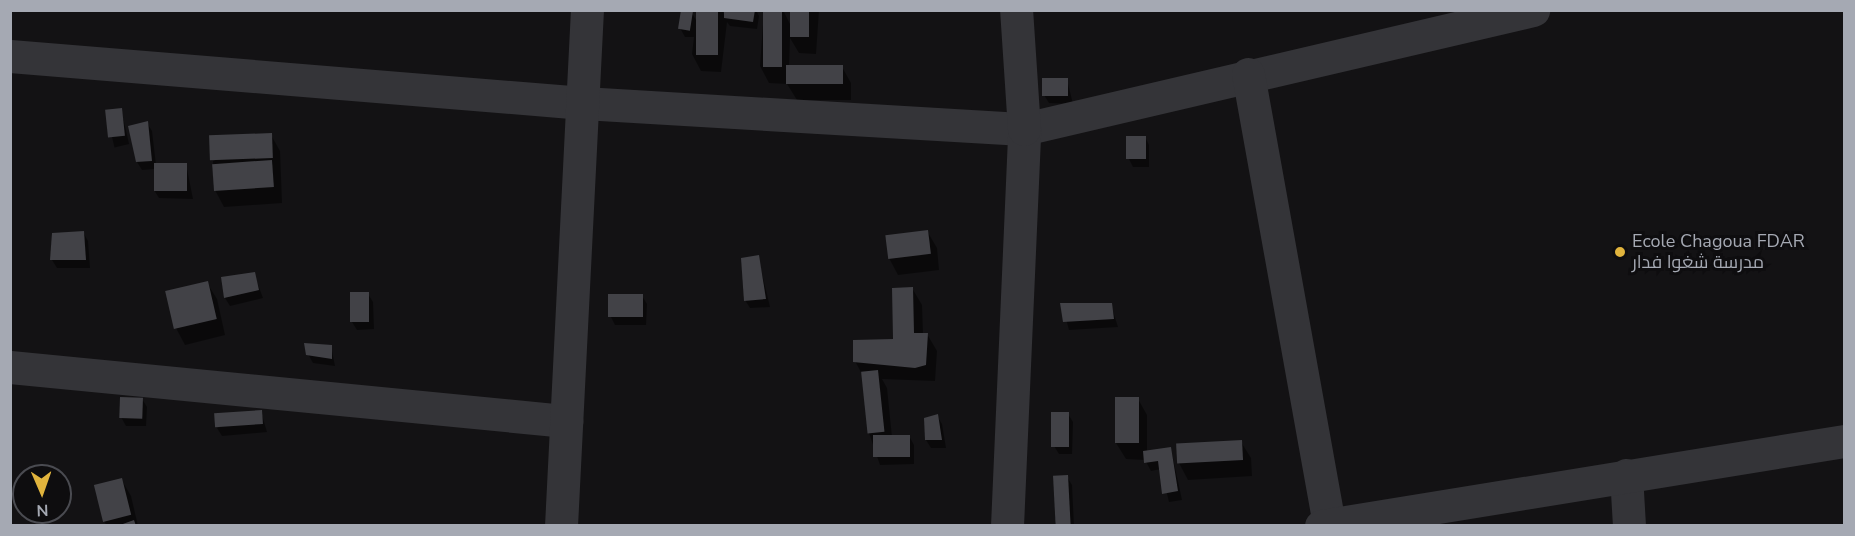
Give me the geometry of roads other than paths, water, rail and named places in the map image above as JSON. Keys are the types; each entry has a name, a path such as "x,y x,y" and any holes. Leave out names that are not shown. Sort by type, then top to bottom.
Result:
{"street":[{"path":"561,525 587,10"},
{"path":"1007,525 1024,129 1016,10"},
{"path":"10,56 583,103 1024,129 1248,74 1533,10"},
{"path":"1248,74 1325,525 1845,441"},
{"path":"10,367 566,421"},
{"path":"1626,475 1629,525"}],"place":[{"name":"Ecole Chagoua FDAR مدرسة شغوا فدار","path":"1620,252"}]}
